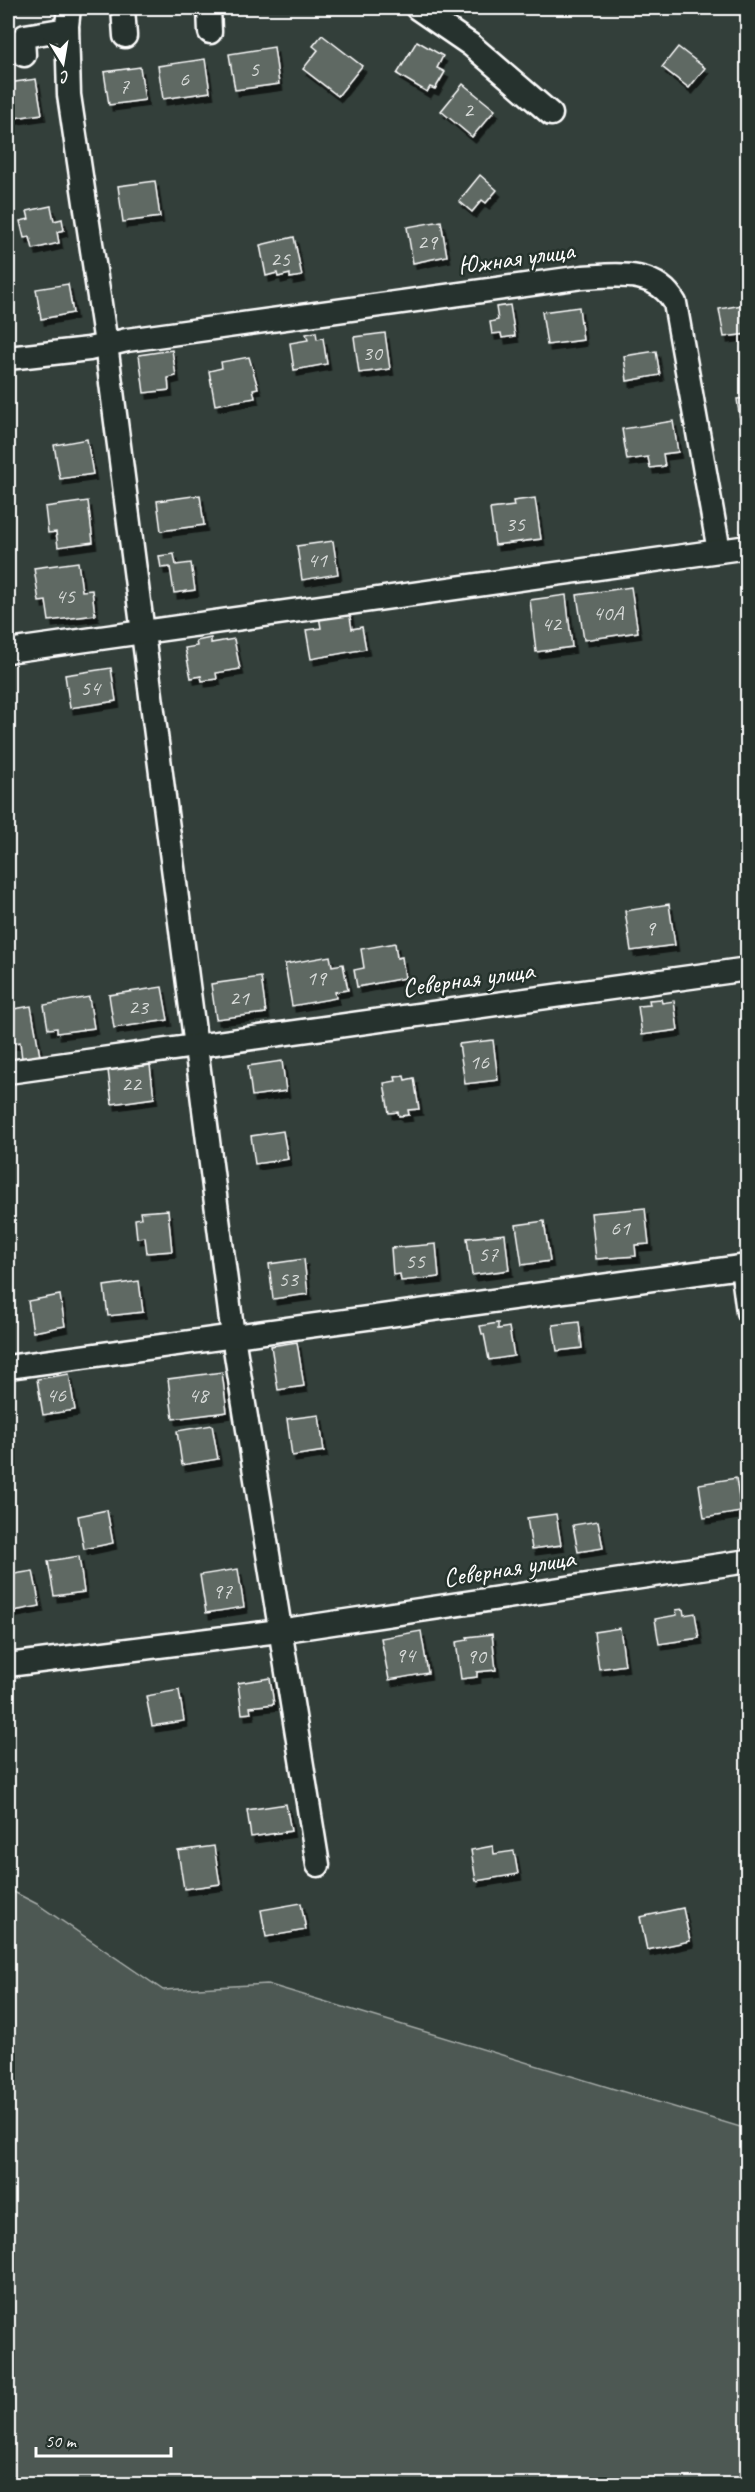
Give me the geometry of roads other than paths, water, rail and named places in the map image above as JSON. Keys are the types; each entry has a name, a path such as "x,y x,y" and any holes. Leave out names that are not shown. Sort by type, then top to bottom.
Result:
{"street":[{"path":"123,8 125,36"},
{"path":"209,8 210,32"},
{"path":"417,8 471,45 551,114"},
{"path":"24,56 23,39 26,35 68,18 69,95 106,344 233,1336 318,1865"},
{"name":"Южная улица","path":"8,358 89,349 106,344 583,277 644,278 663,287 675,303 718,551"},
{"path":"8,651 142,630 747,547"},
{"name":"Северная улица","path":"8,1072 747,969"},
{"path":"8,1367 745,1266 747,1312"},
{"name":"Северная улица","path":"8,1665 279,1631 747,1561"}]}
